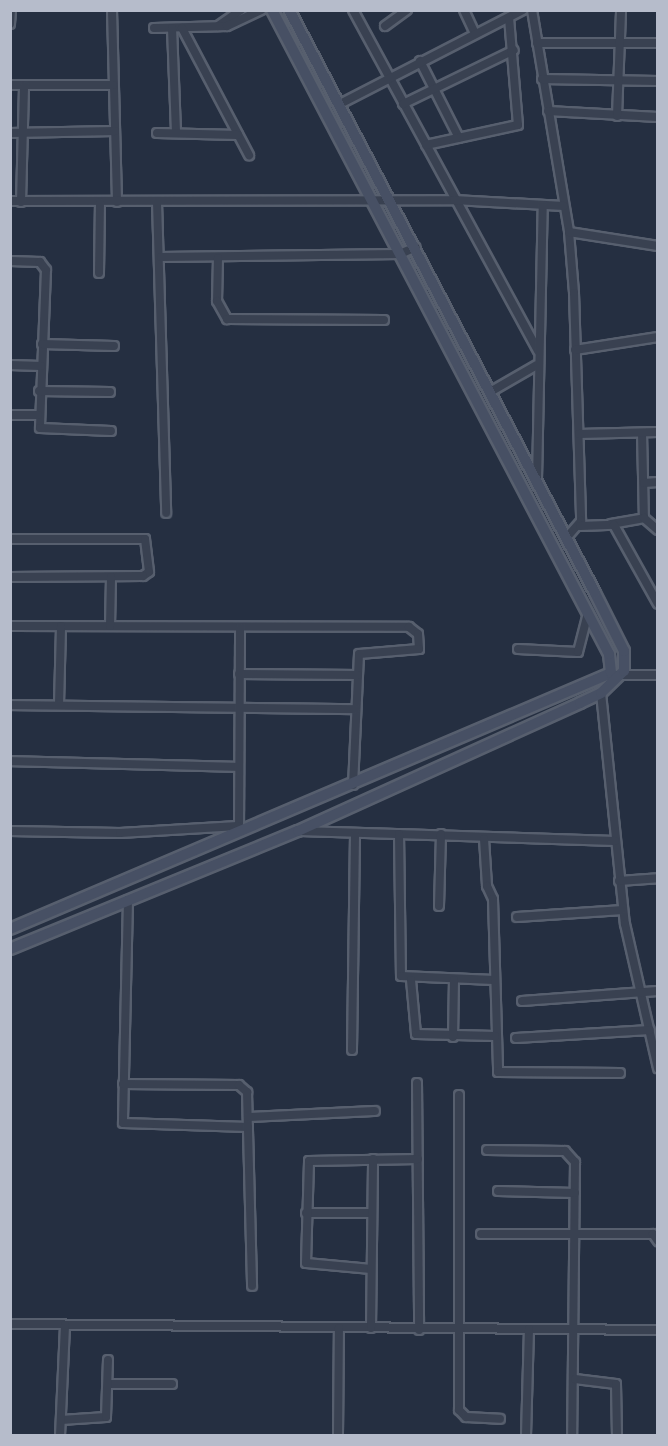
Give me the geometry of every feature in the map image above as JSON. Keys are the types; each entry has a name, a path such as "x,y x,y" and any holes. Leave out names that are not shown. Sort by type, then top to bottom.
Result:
{"main road":[{"path":"272,10 588,613 609,654 616,674"},
{"path":"10,949 298,831 601,693 616,674 624,651 416,247 289,10"},
{"path":"515,474 528,467"},
{"path":"10,928 239,830 262,824 616,674"},
{"path":"262,824 271,842"}],"street":[{"path":"10,24 11,10"},
{"path":"112,10 117,202"},
{"path":"218,26 241,10"},
{"path":"154,27 218,26 261,10"},
{"path":"353,10 454,200 538,351"},
{"path":"385,27 407,10"},
{"path":"464,10 474,32"},
{"path":"338,105 474,32 524,10"},
{"path":"532,10 569,232 579,434 580,526"},
{"path":"617,116 621,10"},
{"path":"426,145 518,125 511,14"},
{"path":"172,28 176,133"},
{"path":"182,28 249,155"},
{"path":"537,43 657,44"},
{"path":"404,104 514,50"},
{"path":"420,61 459,138"},
{"path":"542,79 657,81"},
{"path":"10,85 113,85"},
{"path":"21,202 24,85"},
{"path":"548,111 657,117"},
{"path":"10,133 115,131"},
{"path":"157,133 238,135"},
{"path":"10,201 157,202 372,199 454,200 564,206"},
{"path":"99,273 100,202"},
{"path":"157,202 161,257 166,513"},
{"path":"537,483 537,365 543,206"},
{"path":"569,232 657,246"},
{"path":"161,257 400,254 416,247"},
{"path":"218,258 217,301 227,319 384,320"},
{"path":"10,261 40,262 46,270 38,415 44,430 111,431"},
{"path":"575,350 657,337"},
{"path":"42,344 114,346"},
{"path":"10,364 41,366"},
{"path":"490,392 537,365"},
{"path":"39,391 110,392"},
{"path":"10,415 38,415"},
{"path":"579,434 657,432"},
{"path":"642,433 644,518 657,530"},
{"path":"644,483 657,482"},
{"path":"566,538 580,526 611,524 644,518"},
{"path":"611,524 657,604"},
{"path":"10,539 147,539 148,574 10,577"},
{"path":"110,626 111,576"},
{"path":"518,649 578,652 588,613"},
{"path":"10,626 400,626 418,634 420,646 414,651 360,652 353,785"},
{"path":"59,705 61,626"},
{"path":"10,831 120,833 239,830 240,627"},
{"path":"239,674 358,675"},
{"path":"616,674 657,675"},
{"path":"601,693 623,910 656,1053 657,1068"},
{"path":"10,705 356,709"},
{"path":"10,761 238,767"},
{"path":"298,831 355,834 441,834 484,839 615,841"},
{"path":"352,1050 355,834"},
{"path":"399,834 398,957 401,976 411,980 494,980"},
{"path":"439,906 441,834"},
{"path":"484,839 487,886 493,899 495,1036 501,1075 620,1073"},
{"path":"619,881 657,878"},
{"path":"128,900 121,1116 126,1125 248,1127"},
{"path":"517,917 623,910"},
{"path":"411,980 416,1034 453,1037 495,1036"},
{"path":"453,1037 454,980"},
{"path":"522,1002 657,991"},
{"path":"516,1038 650,1030"},
{"path":"417,1083 419,1330"},
{"path":"123,1084 239,1085 247,1092 252,1286"},
{"path":"459,1095 457,1330 461,1415 500,1419"},
{"path":"248,1117 375,1111"},
{"path":"487,1150 569,1152 575,1162 577,1328 572,1436"},
{"path":"371,1328 373,1159"},
{"path":"371,1269 308,1265 306,1213 309,1161 418,1159"},
{"path":"498,1191 575,1193"},
{"path":"306,1213 372,1213"},
{"path":"481,1234 652,1234 657,1241"},
{"path":"10,1324 419,1330 577,1328 657,1330"},
{"path":"60,1436 65,1326"},
{"path":"338,1436 339,1328"},
{"path":"526,1436 529,1329"},
{"path":"61,1420 103,1420 108,1384 108,1360"},
{"path":"574,1379 616,1384 617,1436"},
{"path":"108,1384 172,1384"}]}
